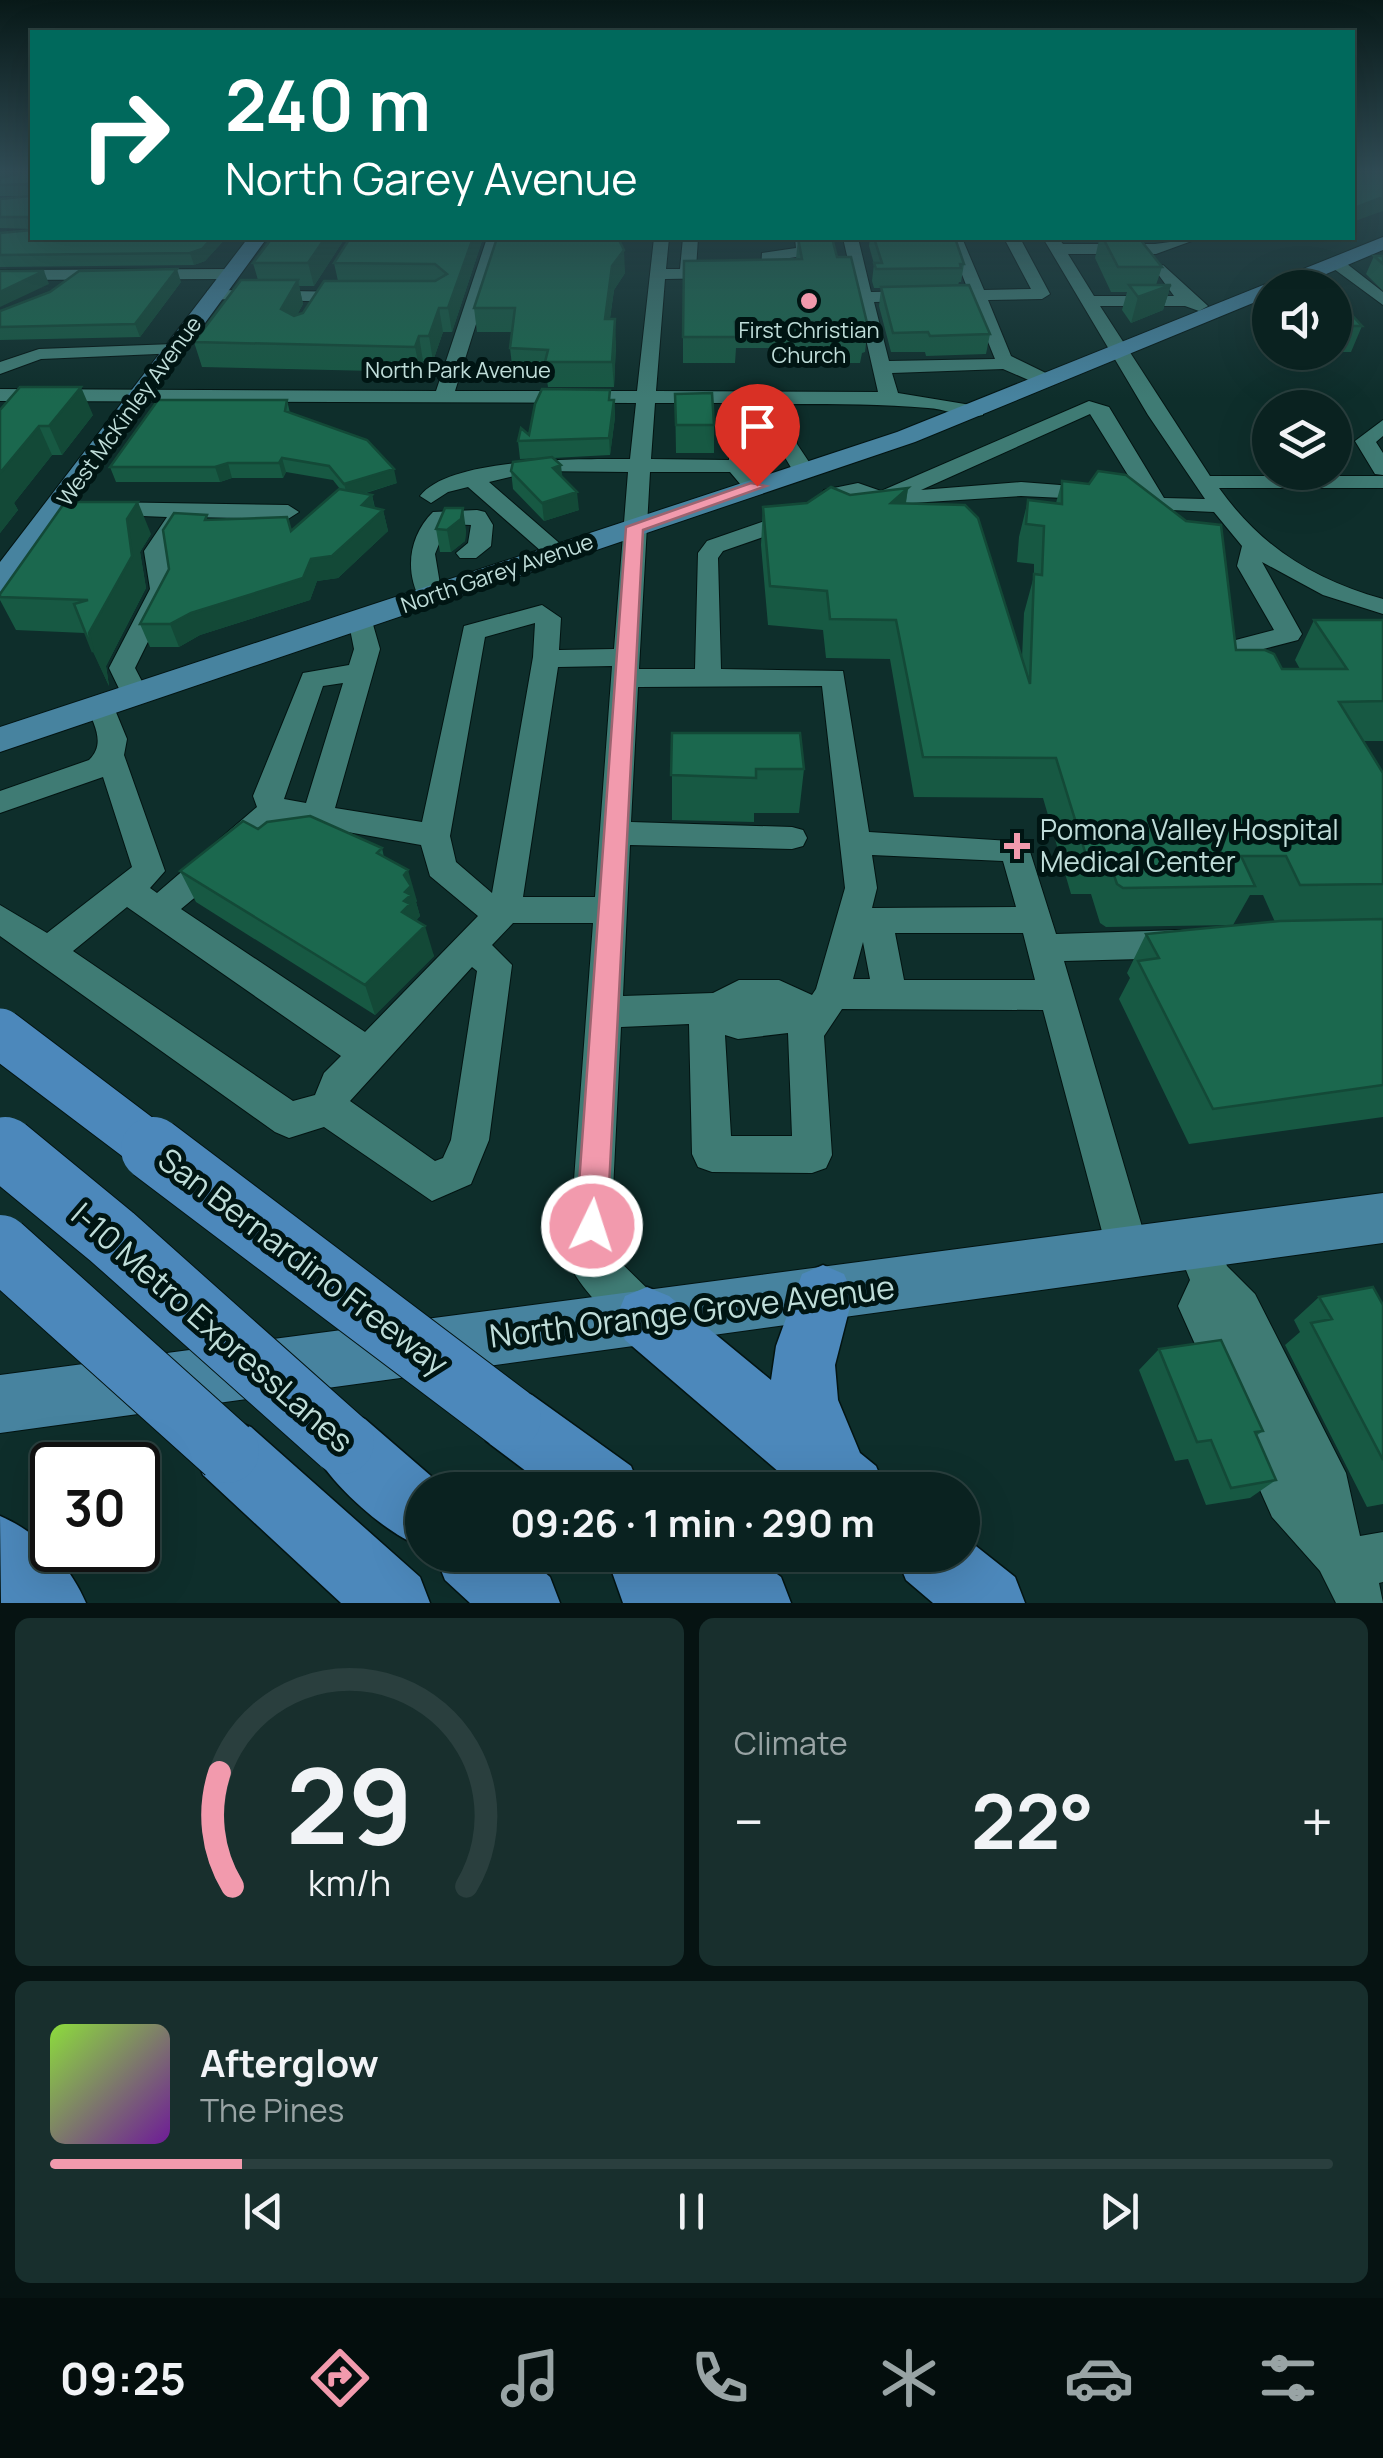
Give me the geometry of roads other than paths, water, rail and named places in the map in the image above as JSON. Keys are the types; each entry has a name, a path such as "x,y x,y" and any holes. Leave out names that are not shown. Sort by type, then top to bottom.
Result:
{"highway":[{"name":"San Bernardino Freeway","path":"0,1033 583,1472"},
{"name":"I-10 Metro ExpressLanes","path":"0,1145 112,1237 405,1499"},
{"path":"0,1247 394,1603"},
{"path":"823,1294 802,1356 801,1382 807,1410 838,1472"},
{"path":"646,1318 830,1472"},
{"path":"0,1552 50,1603"},
{"path":"489,1572 524,1603"},
{"path":"647,1572 659,1603"},
{"path":"715,1572 755,1603"},
{"path":"952,1572 989,1603"}],"main road":[{"name":"West McKinley Avenue","path":"0,583 249,248"},
{"name":"North Garey Avenue","path":"1321,270 1372,248"},
{"name":"North Garey Avenue","path":"0,740 430,596 478,565 557,553 634,527 749,476 804,471 976,410 1252,298"},
{"name":"North Orange Grove Avenue","path":"0,1404 1129,1254 1203,1263 1383,1218"}],"street":[{"path":"444,395 492,248"},
{"path":"646,1318 589,1261 634,527 660,248"},
{"path":"688,274 689,248"},
{"path":"658,274 769,274 768,256 804,252 803,248"},
{"path":"852,248 889,398"},
{"path":"958,248 1008,362"},
{"path":"1017,248 1042,294"},
{"path":"1058,248 1163,425 1221,506 1254,544 1319,585 1383,607"},
{"path":"1336,263 1383,300"},
{"path":"1163,270 1187,301"},
{"path":"0,275 228,274"},
{"path":"48,297 78,276"},
{"path":"213,295 324,289 380,296"},
{"path":"306,320 324,289"},
{"path":"864,297 1042,294 1187,301 1213,312"},
{"path":"0,368 39,354 174,350"},
{"path":"882,367 986,367 1008,362 1048,381"},
{"name":"North Park Avenue","path":"0,395 889,398 976,410"},
{"path":"431,496 440,487 470,478 536,466 749,476 737,427 740,397"},
{"path":"782,397 787,444 804,471"},
{"path":"882,499 1090,407 1102,411 1140,506"},
{"path":"1383,426 1364,441 1383,469"},
{"path":"470,478 557,553"},
{"path":"1204,482 1383,482"},
{"path":"826,510 827,499 839,492 858,490 882,499 1021,489 1064,492 1140,506"},
{"path":"1064,492 1084,504 1221,506"},
{"path":"826,510 838,520 870,523 888,510 882,499"},
{"path":"58,509 288,512"},
{"path":"135,695 122,668 162,588 156,551 182,510"},
{"path":"708,675 706,558 715,546 826,510"},
{"path":"423,558 478,565 482,525 478,517 442,517 428,528 420,570 430,596"},
{"path":"1237,648 1289,634 1249,566 1254,544"},
{"path":"330,1108 336,1085 505,910 546,657 548,618 542,613 473,632 436,836 441,867 483,905 505,910 611,910"},
{"path":"317,816 368,649 362,619"},
{"path":"546,657 708,675 834,677 861,888 806,1034 812,1155 712,1154 712,1008"},
{"path":"274,808 268,796 312,679 360,672"},
{"path":"47,952 149,871 111,758 115,745 101,706"},
{"path":"0,802 98,767 111,758"},
{"path":"274,808 436,836"},
{"path":"158,911 258,828 274,808"},
{"path":"616,833 792,838"},
{"path":"855,843 1016,850 1129,1254"},
{"path":"126,889 368,1054"},
{"path":"0,918 289,1120 330,1108"},
{"path":"890,995 876,920 1213,944"},
{"path":"330,1108 432,1182 458,1171 470,1140 495,965 471,948"},
{"path":"605,1012 712,1008 738,1024 777,1022 816,1005 890,995 1056,995"},
{"path":"1203,1263 1200,1306 1288,1500 1356,1569"}],"place":[{"name":"First Christian Church","path":"809,301"},
{"name":"Pomona Valley Hospital Medical Center","path":"1017,846"}]}
